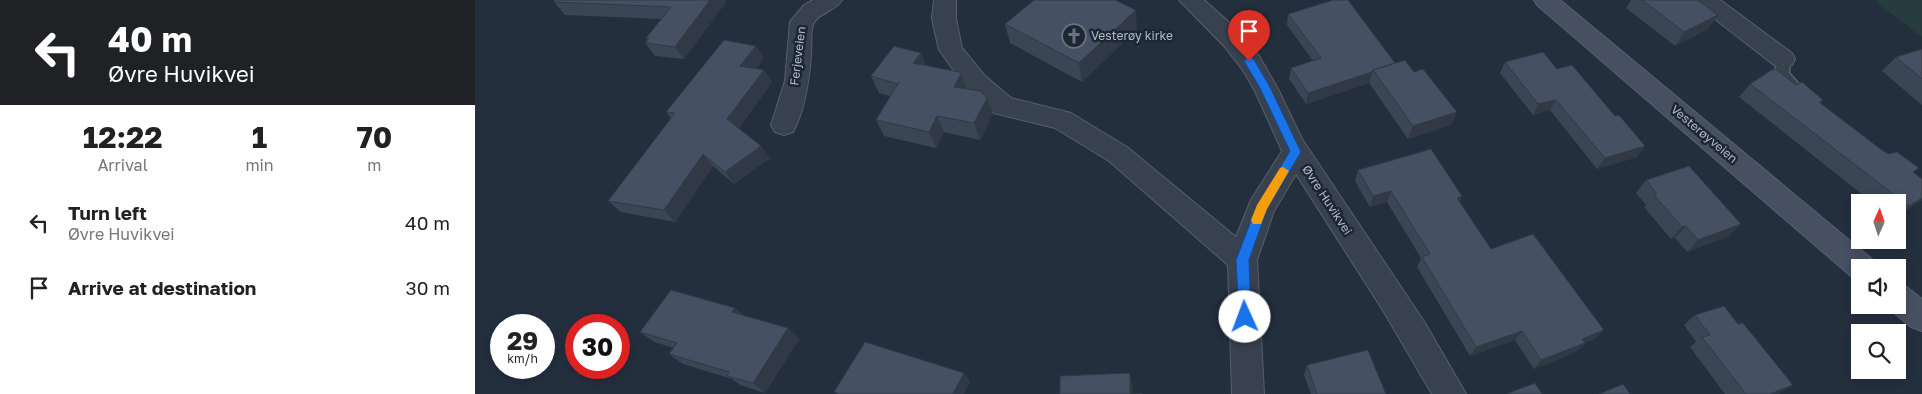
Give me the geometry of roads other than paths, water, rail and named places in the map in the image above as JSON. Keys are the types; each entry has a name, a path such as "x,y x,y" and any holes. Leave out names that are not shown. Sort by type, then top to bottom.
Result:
{"main road":[{"name":"Vesterøyveien","path":"1545,0 1851,259"},
{"path":"1906,304 1922,317"}],"street":[{"name":"Ferjeveien","path":"784,125 797,81 802,22 812,11 831,0"},
{"path":"945,0 944,19 951,50 975,81 1003,106 1062,120 1118,154 1243,260"},
{"name":"Øvre Huvikvei","path":"1190,0 1223,28 1249,61 1265,87 1295,152 1428,355 1450,394"},
{"path":"1705,0 1783,60"},
{"path":"1248,394 1243,260 1261,208 1295,152"}],"lane":[{"path":"1783,60 1782,74 1812,104"}],"place":[{"name":"Vesterøy kirke","path":"1074,36"}]}
